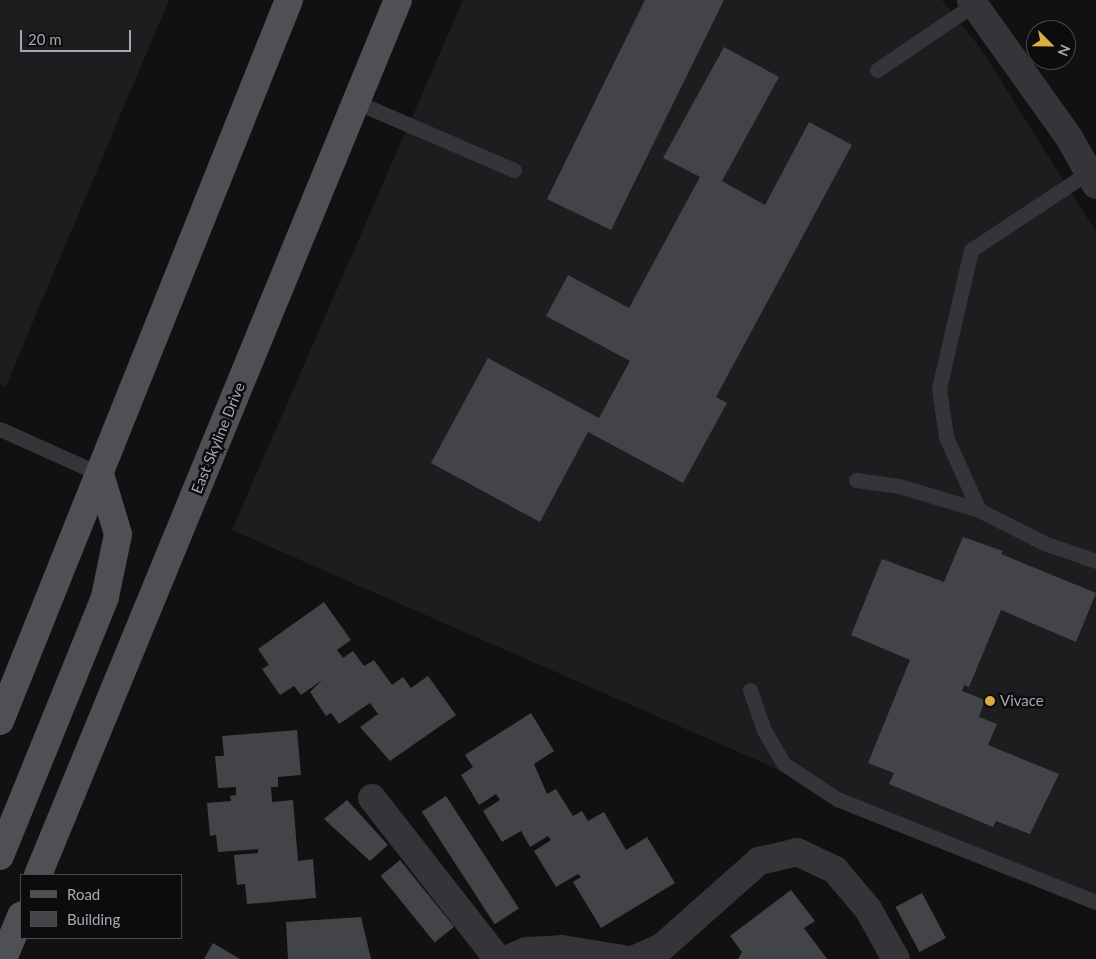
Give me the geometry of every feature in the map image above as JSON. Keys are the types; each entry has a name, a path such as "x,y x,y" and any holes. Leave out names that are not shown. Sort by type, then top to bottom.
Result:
{"main road":[{"path":"0,721 289,0"},
{"name":"East Skyline Drive","path":"38,874 398,0"},
{"path":"0,856 105,597 118,534 100,474"},
{"path":"4,959 20,919"}],"street":[{"path":"973,2 1092,179"},
{"path":"372,798 498,959"},
{"path":"636,959 662,947 759,862 797,852 836,870 868,909 896,959"},
{"path":"507,959 527,951 562,949 623,959"}],"lane":[{"path":"876,70 973,2"},
{"path":"356,102 514,170"},
{"path":"979,510 946,437 939,388 971,250 1092,179"},
{"path":"0,429 100,474"},
{"path":"856,480 899,486 979,510 1044,543 1096,561"},
{"path":"750,690 764,730 784,764 838,799 1096,902"}],"shaded area":[{"path":"0,0 169,0 5,388 0,383"},
{"path":"463,0 942,0 981,49 1096,232 1096,909 232,530"}],"building":[{"path":"645,0 724,0 611,230 547,199"},
{"path":"724,47 779,77 722,181 765,205 809,122 852,145 716,397 727,403 683,483 588,432 540,522 431,463 488,358 599,418 630,361 546,316 568,275 629,308 700,177 663,158"},
{"path":"963,537 1003,551 1001,554 1096,593 1076,642 1001,610 969,687 964,685 962,691 985,700 979,717 997,724 988,745 1059,774 1030,834 996,821 993,827 889,784 894,773 868,763 910,660 851,635 882,559 944,582"},
{"path":"324,602 351,640 337,650 343,658 353,651 364,666 374,660 392,685 403,677 411,688 428,676 456,715 390,761 360,727 378,714 370,703 339,724 331,713 326,716 310,692 322,680 301,695 294,686 280,695 262,669 269,665 258,649"},
{"path":"531,713 554,751 534,764 547,794 556,789 573,816 582,811 588,821 604,812 626,850 647,837 675,883 601,928 573,882 581,877 578,874 556,887 534,851 551,840 548,836 530,847 521,831 502,842 483,811 500,800 496,794 479,805 461,775 473,767 465,755"},
{"path":"297,730 301,775 278,777 278,787 271,787 272,802 293,800 298,861 313,859 316,898 247,904 245,884 237,885 234,855 258,853 258,849 218,852 216,835 210,836 207,803 231,801 230,796 236,795 236,787 218,788 215,756 224,756 222,736"},
{"path":"446,796 519,908 495,924 422,812"},
{"path":"347,800 388,845 370,861 324,819"},
{"path":"400,860 454,927 435,943 381,876"},
{"path":"791,890 815,921 804,928 827,959 738,959 742,952 730,936"},
{"path":"922,893 946,938 919,952 896,907"},
{"path":"361,917 371,959 288,959 286,922"},
{"path":"213,943 240,959 204,959"}],"place":[{"name":"Vivace","path":"990,701"}]}
